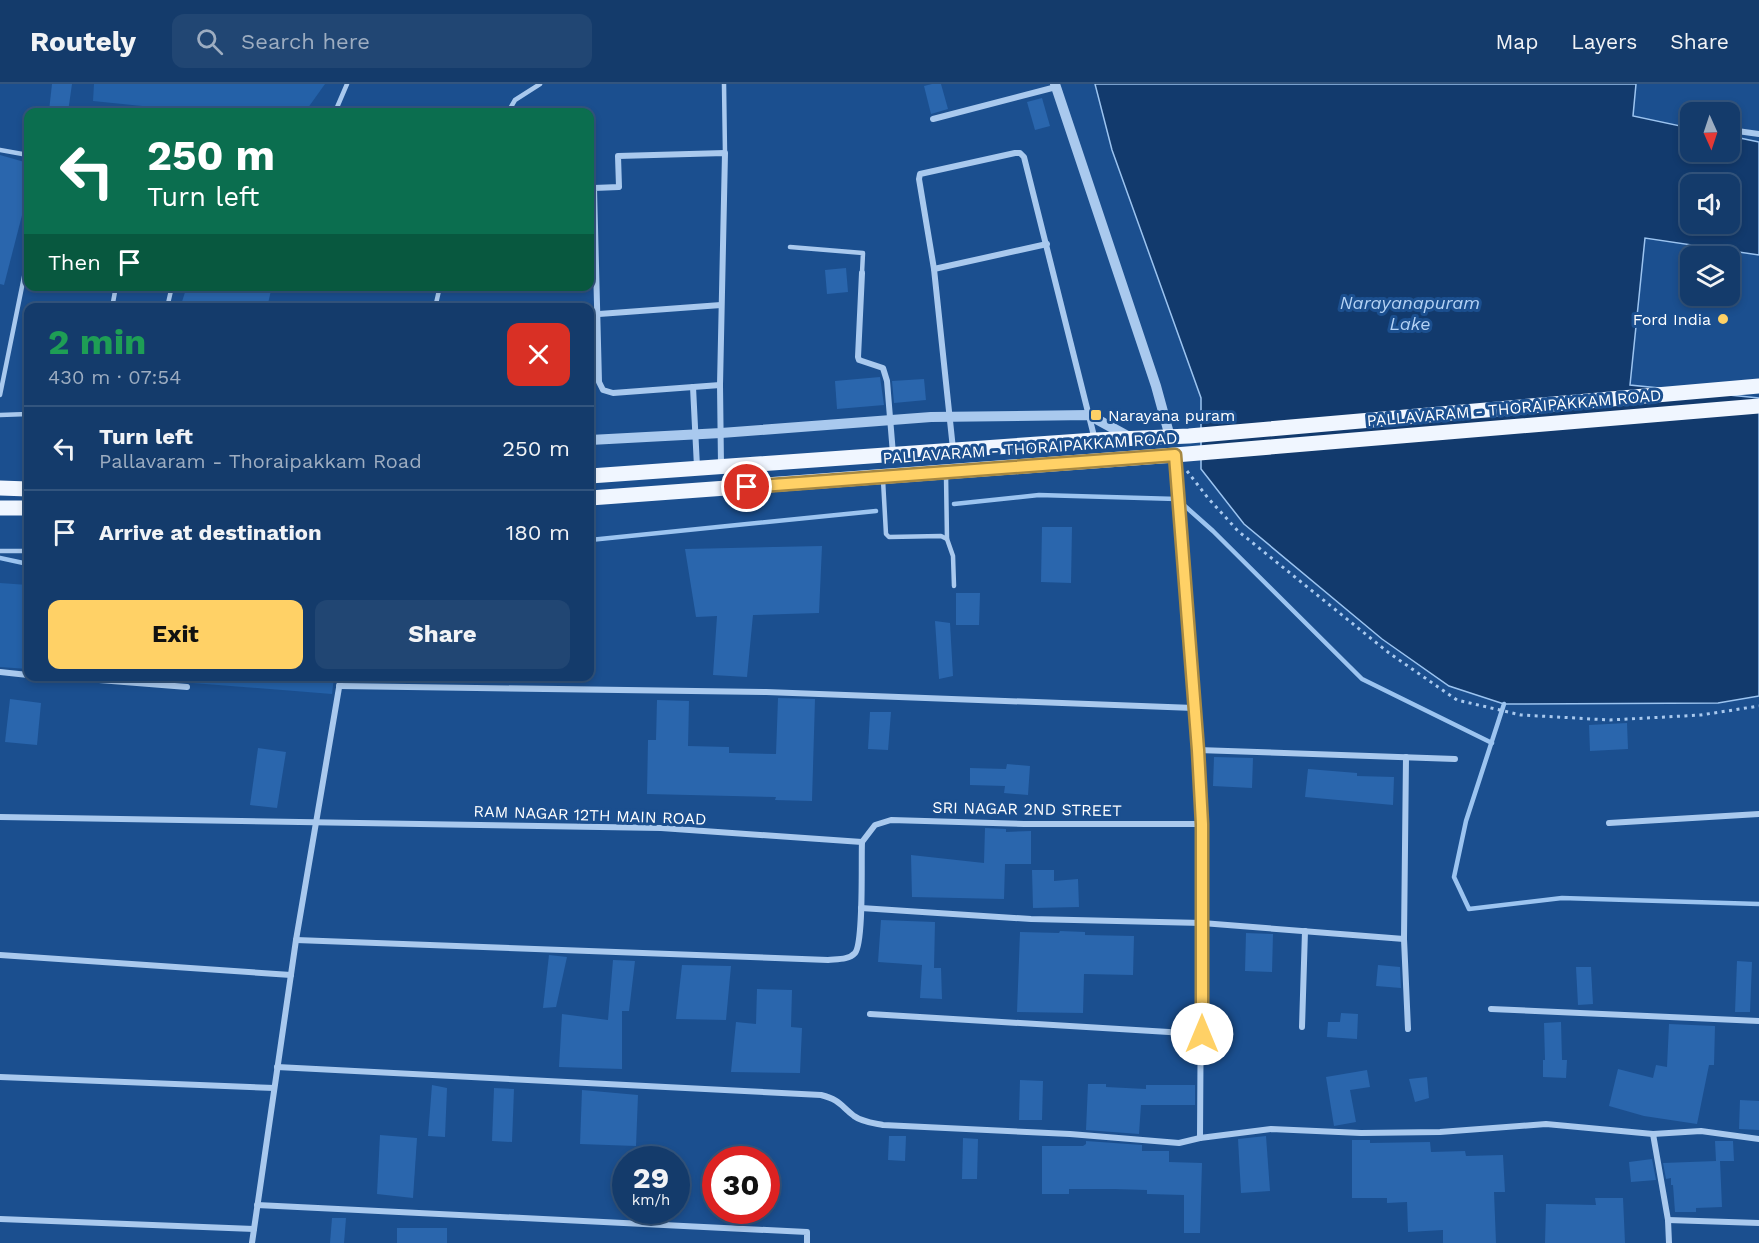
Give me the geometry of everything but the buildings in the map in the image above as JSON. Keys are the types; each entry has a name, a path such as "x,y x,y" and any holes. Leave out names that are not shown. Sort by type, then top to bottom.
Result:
{"main road":[{"name":"PALLAVARAM - THORAIPAKKAM ROAD","path":"594,476 721,465 1170,437 1759,386"},
{"name":"PALLAVARAM - THORAIPAKKAM ROAD","path":"594,498 1175,455 1759,406"},
{"path":"0,488 24,489"},
{"path":"0,508 24,508"}],"street":[{"path":"933,119 1055,86 1156,386 1170,437"},
{"path":"1740,131 1759,134"},
{"path":"594,188 619,187 618,156 725,153 721,305 721,465"},
{"path":"953,450 934,269 920,174 924,171 1020,153 1024,157 1047,244 1095,440"},
{"path":"934,269 1047,244"},
{"path":"594,252 599,382 603,390 613,393 720,385"},
{"path":"862,273 858,357 859,360 883,368 887,381 894,455"},
{"path":"598,314 721,305"},
{"path":"693,387 697,467"},
{"path":"594,440 890,420 1089,415 1131,438"},
{"path":"1175,455 1202,824 1200,1138"},
{"path":"0,672 24,675"},
{"path":"112,681 187,687"},
{"path":"252,1243 296,940 340,681"},
{"path":"339,686 766,692 1194,708"},
{"path":"1198,750 1455,759"},
{"path":"1406,757 1404,939 1408,1029"},
{"path":"1609,824 1759,814"},
{"name":"RAM NAGAR 12TH MAIN ROAD","path":"0,817 661,828 862,842"},
{"name":"SRI NAGAR 2ND STREET","path":"862,842 875,825 891,820 1024,824 1202,824"},
{"path":"296,940 828,960 846,958 855,953 858,946 862,842"},
{"path":"861,908 1031,919 1202,922 1404,939"},
{"path":"1302,1027 1305,931"},
{"path":"0,956 291,975"},
{"path":"1491,1009 1759,1021"},
{"path":"870,1014 1202,1034"},
{"path":"277,1067 821,1095 835,1099 856,1118 883,1125 1047,1133 1179,1143 1271,1129 1361,1133 1440,1132 1546,1124 1653,1134 1701,1131 1759,1139"},
{"path":"0,1077 274,1088"},
{"path":"1653,1134 1670,1243"},
{"path":"257,1205 807,1232 807,1243"},
{"path":"0,1219 254,1229"},
{"path":"1668,1220 1759,1223"}],"lane":[{"path":"337,108 347,84"},
{"path":"510,108 515,99 540,84"},
{"path":"724,84 725,153"},
{"path":"0,150 24,154"},
{"path":"790,247 863,253 862,273"},
{"path":"0,395 24,277"},
{"path":"0,415 24,414"},
{"path":"946,473 947,538 953,556 954,586"},
{"path":"882,477 886,534 889,537 941,536 947,538"},
{"path":"0,551 24,551"}],"path":[{"path":"1175,455 1208,498 1238,531 1389,653 1457,700 1521,715 1610,720 1701,715 1759,706"}],"shaded area":[{"path":"94,84 325,84 308,108 162,108 93,101"},
{"path":"0,583 24,585 24,669 0,667"},
{"path":"167,681 333,681 332,694"}],"water":[{"name":"Narayanapuram Lake","path":"1095,84 1636,84 1633,116 1680,126 1680,162 1740,162 1740,138 1759,142 1759,255 1740,252 1740,246 1699,246 1645,238 1630,385 1759,398 1759,696 1718,703 1504,704 1449,686 1382,639 1244,524 1201,469 1201,398 1112,150"}],"waterway":[{"path":"954,504 1039,495 1177,499 1213,531 1362,679 1492,743"},
{"path":"594,540 876,511"},
{"path":"0,558 24,563"},
{"path":"1504,704 1466,821 1454,877 1469,909 1562,898 1759,904"}],"place":[{"name":"Ford India","path":"1723,319"},
{"name":"Narayana puram","path":"1096,415"}],"route":[{"path":"747,487 1175,455 1202,824 1202,1034"}]}
